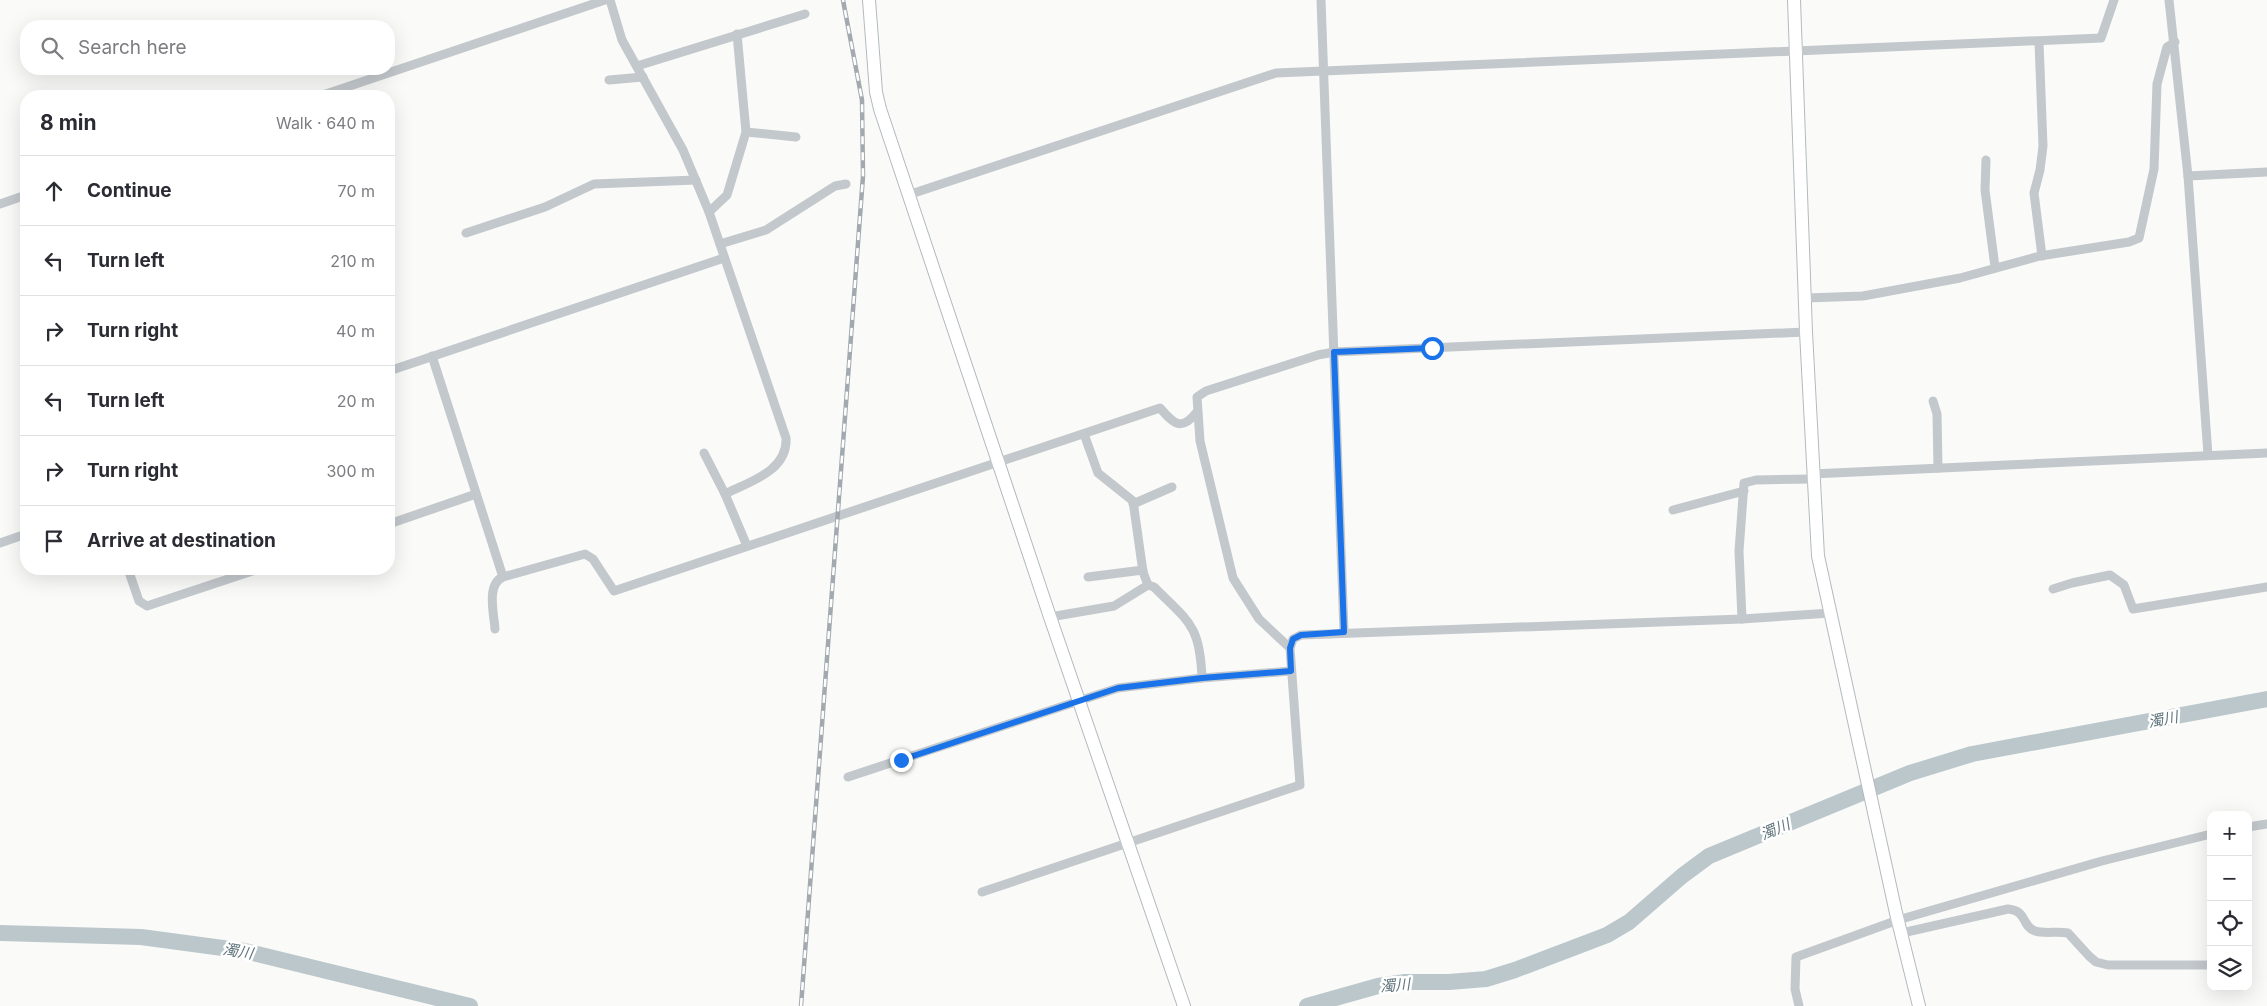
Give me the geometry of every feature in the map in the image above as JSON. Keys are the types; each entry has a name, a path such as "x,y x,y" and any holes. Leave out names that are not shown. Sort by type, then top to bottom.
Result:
{"street":[{"path":"395,71 605,0"},
{"path":"610,0 618,30 683,150 709,212 783,429 787,446 782,459 770,471 725,494"},
{"path":"869,0 876,92 908,195 1050,617 1184,1006"},
{"path":"1321,0 1322,71 1344,632"},
{"path":"1794,0 1812,477 1818,556 1897,916 1919,1006"},
{"path":"908,195 1276,72 2102,38 2114,0"},
{"path":"2169,0 2188,176 2208,455"},
{"path":"636,66 805,14"},
{"path":"709,212 727,195 746,132 737,34"},
{"path":"2039,42 2043,146 2040,170 2034,193 2042,256"},
{"path":"1806,298 1863,296 1960,278 1995,267 2042,256 2129,242 2139,238 2154,168 2157,84 2166,47 2175,42"},
{"path":"338,90 382,75"},
{"path":"610,80 643,77"},
{"path":"746,132 796,137"},
{"path":"1986,160 1985,190 1995,267"},
{"path":"2188,176 2267,172"},
{"path":"466,233 545,206 594,184 696,180"},
{"path":"720,244 761,232 835,186 846,184"},
{"path":"0,204 20,197"},
{"path":"395,369 724,258"},
{"path":"1290,648 1259,619 1233,578 1211,495 1196,413 1197,397 1206,392 1318,355 1334,352 1806,332"},
{"path":"432,356 503,577"},
{"path":"1933,401 1936,414 1938,468"},
{"path":"495,629 493,589 495,582 503,577 585,554 593,559 614,591 1160,408 1172,422 1180,424 1190,421 1196,413"},
{"path":"1084,434 1098,473 1129,497 1133,504 1143,570 1148,585"},
{"path":"704,453 725,494 747,546"},
{"path":"1742,619 1740,551 1746,481 1938,468 2267,453"},
{"path":"1133,504 1172,487"},
{"path":"1673,510 1744,491"},
{"path":"395,522 476,494"},
{"path":"0,543 20,536"},
{"path":"1088,577 1143,570"},
{"path":"130,575 139,601 147,606 240,575"},
{"path":"2053,589 2110,575 2124,585 2133,609 2267,587"},
{"path":"1050,617 1114,606 1148,585"},
{"path":"1148,585 1154,587 1192,624 1197,636 1202,678"},
{"path":"982,892 1300,785 1290,648 1293,639 1301,635 1742,619 1831,613"},
{"path":"848,777 1127,686 1291,671"},
{"path":"2252,826 2267,824"},
{"path":"1799,1006 1795,989 1796,957 1897,916 2207,835"},
{"path":"1902,933 2008,909 2017,910 2024,916 2029,927 2035,931 2068,933 2096,962 2108,965 2207,965"}],"waterway":[{"name":"濁川","path":"1307,1006 1378,986 1405,982 1449,982 1486,979 1607,935 1629,922 1682,876 1709,856 1910,773 1972,754 2267,699"},
{"name":"濁川","path":"0,933 141,937 245,951 470,1006"}],"railway":[{"path":"801,1006 863,176 862,100 843,0"}],"route":[{"path":"901,760 1118,688 1202,678 1291,671 1290,648 1293,639 1301,635 1344,632 1334,352 1432,348"}]}
